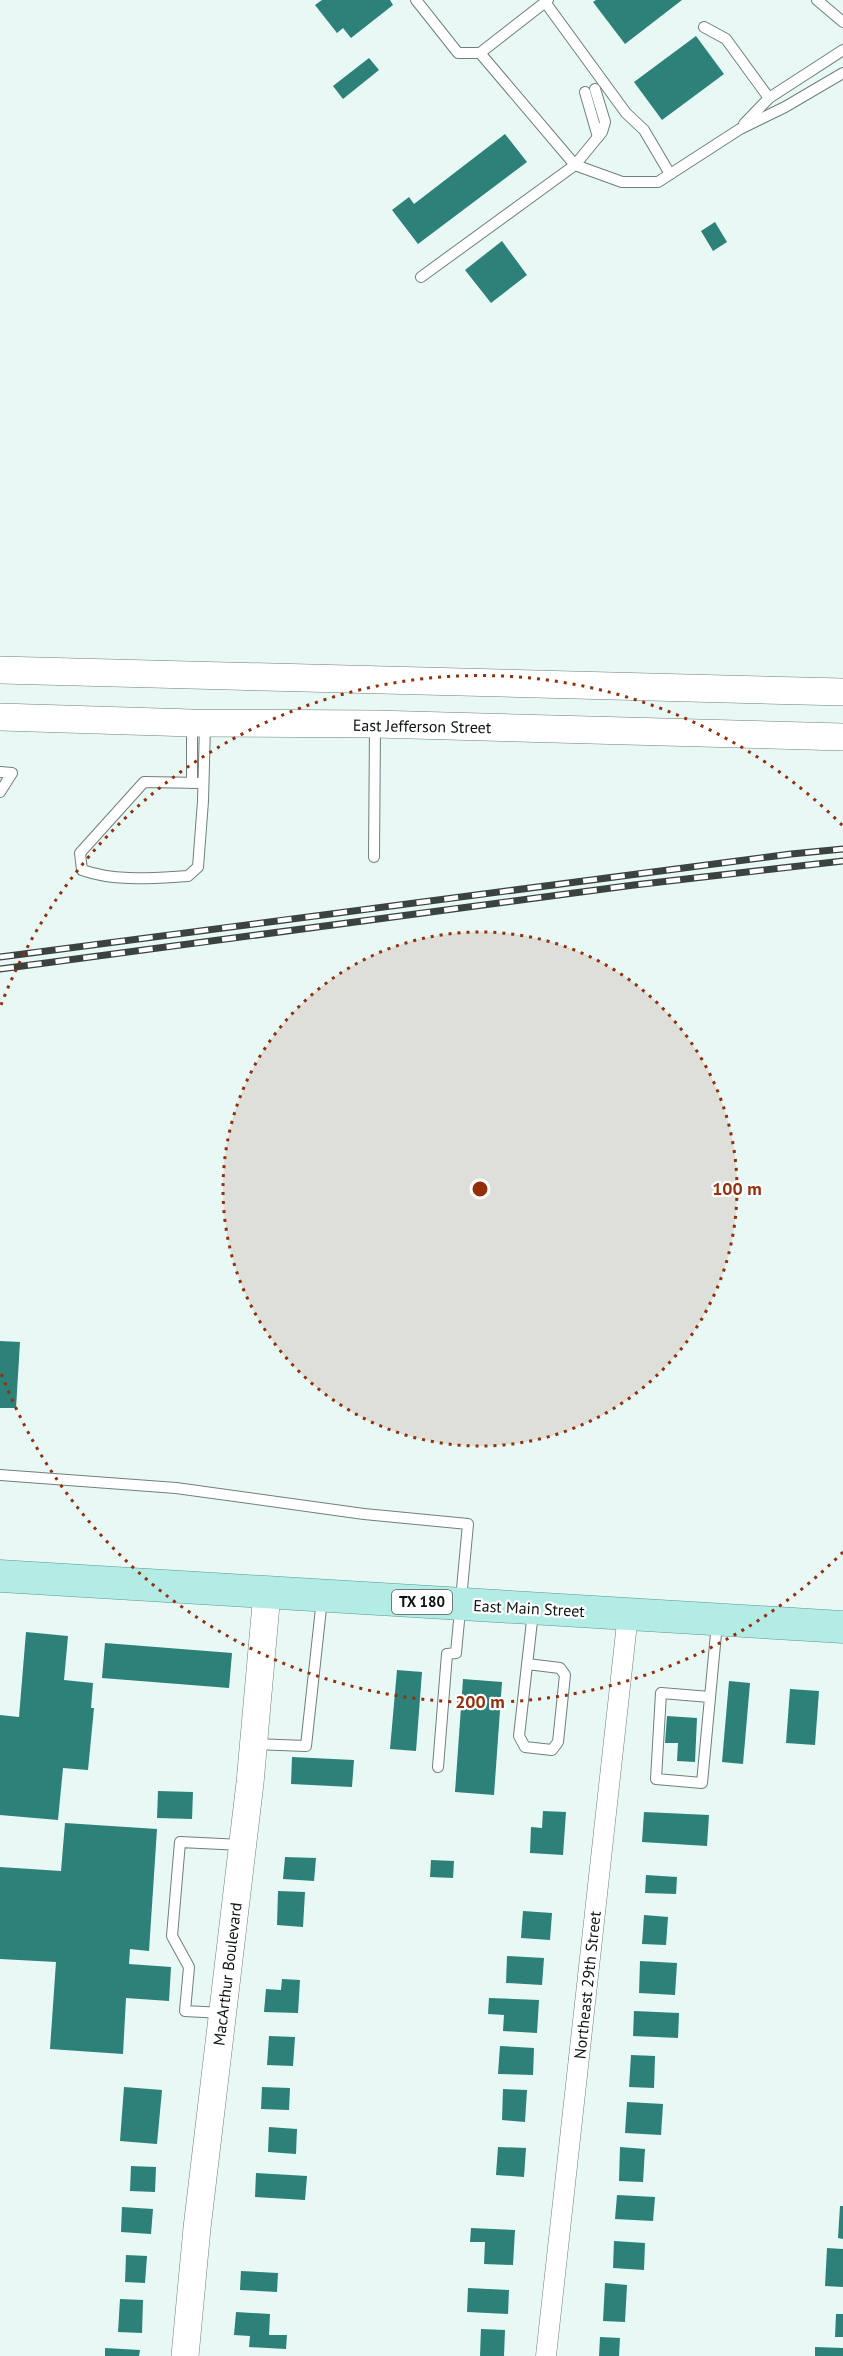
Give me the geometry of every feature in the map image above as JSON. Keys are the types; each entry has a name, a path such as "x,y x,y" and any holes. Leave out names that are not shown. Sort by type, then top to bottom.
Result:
{"main road":[{"path":"0,670 843,692"},
{"name":"East Jefferson Street","path":"0,717 199,723 375,724 843,737"},
{"name":"East Main Street","path":"0,1576 843,1627"},
{"name":"MacArthur Boulevard","path":"185,2356 243,1845 267,1593"}],"street":[{"name":"Northeast 29th Street","path":"546,2356 628,1614"}],"lane":[{"path":"416,0 458,53 480,54 547,1 626,113 644,130 670,174"},
{"path":"817,0 843,22"},
{"path":"704,27 726,39 769,98"},
{"path":"740,129 769,98 843,50"},
{"path":"480,54 575,165 622,182 658,182 740,129 785,107 843,73"},
{"path":"421,277 575,165 602,132 605,122 590,90"},
{"path":"198,783 144,782 81,853 82,870 103,878 188,876 198,867 199,723"},
{"path":"374,857 375,724"},
{"path":"0,772 12,773 0,792"},
{"path":"0,1475 176,1488 364,1514 468,1524 456,1653 447,1654 438,1767"},
{"path":"253,1744 306,1746 322,1596"},
{"path":"527,1664 560,1668 565,1675 558,1742 552,1750 525,1748 519,1736 533,1608"},
{"path":"710,1697 661,1693 656,1779 702,1784 710,1697 717,1620"},
{"path":"223,2013 186,2011 189,1967 172,1936 180,1842 243,1845"}],"building":[{"path":"322,0 390,0 393,5 351,38 343,28 337,33 315,5"},
{"path":"596,0 682,0 625,44 593,2"},
{"path":"696,36 724,74 662,120 634,82"},
{"path":"369,58 379,70 343,99 333,86"},
{"path":"505,134 527,162 418,244 392,210 409,197 414,204"},
{"path":"715,222 727,242 713,251 701,231"},
{"path":"502,241 527,275 491,303 465,270"},
{"path":"0,1341 20,1342 16,1408 0,1408"},
{"path":"26,1632 68,1636 64,1680 93,1683 91,1708 94,1708 88,1770 63,1768 58,1820 0,1815 0,1715 19,1717"},
{"path":"105,1643 232,1653 229,1688 102,1678"},
{"path":"397,1670 422,1672 416,1751 390,1749"},
{"path":"463,1679 502,1682 494,1795 455,1792"},
{"path":"729,1681 750,1683 743,1764 722,1762"},
{"path":"790,1689 819,1691 815,1745 786,1743"},
{"path":"667,1716 697,1718 695,1762 677,1761 678,1743 665,1743"},
{"path":"292,1757 354,1760 352,1787 291,1784"},
{"path":"158,1791 193,1792 192,1819 157,1818"},
{"path":"543,1811 566,1812 563,1855 530,1853 531,1827 542,1828"},
{"path":"644,1812 709,1815 707,1846 642,1842"},
{"path":"65,1823 157,1829 149,1951 130,1949 129,1964 171,1967 169,2001 126,1998 123,2054 50,2049 56,1962 0,1959 0,1867 61,1871"},
{"path":"285,1857 316,1858 314,1881 283,1879"},
{"path":"431,1860 454,1861 453,1878 430,1877"},
{"path":"646,1875 677,1877 676,1894 645,1893"},
{"path":"278,1891 305,1892 303,1927 277,1925"},
{"path":"523,1911 552,1913 550,1940 521,1938"},
{"path":"644,1915 668,1917 666,1945 642,1944"},
{"path":"507,1956 544,1958 542,1985 506,1983"},
{"path":"640,1961 677,1963 675,1995 639,1993"},
{"path":"282,1979 300,1980 298,2013 264,2012 266,1989 281,1990"},
{"path":"489,1998 539,2000 537,2033 503,2031 504,2015 488,2014"},
{"path":"634,2011 679,2013 678,2038 633,2036"},
{"path":"269,2036 295,2037 293,2066 267,2065"},
{"path":"500,2046 534,2048 533,2075 498,2074"},
{"path":"631,2055 655,2056 654,2088 629,2087"},
{"path":"124,2087 162,2090 157,2144 120,2141"},
{"path":"262,2087 290,2088 289,2110 261,2109"},
{"path":"503,2089 527,2090 525,2122 502,2120"},
{"path":"627,2102 663,2104 661,2135 625,2133"},
{"path":"269,2127 297,2129 296,2154 268,2152"},
{"path":"498,2147 526,2148 524,2177 496,2175"},
{"path":"620,2147 645,2149 643,2182 619,2181"},
{"path":"131,2166 156,2167 155,2192 130,2191"},
{"path":"256,2173 307,2176 305,2200 255,2197"},
{"path":"617,2195 655,2197 653,2221 615,2219"},
{"path":"840,2206 843,2206 843,2239 838,2238"},
{"path":"122,2207 153,2209 151,2234 121,2232"},
{"path":"471,2228 515,2230 513,2265 484,2264 485,2242 470,2242"},
{"path":"614,2241 645,2243 644,2270 613,2268"},
{"path":"827,2248 843,2249 843,2287 825,2286"},
{"path":"126,2255 147,2256 145,2283 125,2282"},
{"path":"241,2271 278,2273 277,2292 240,2290"},
{"path":"605,2283 627,2285 625,2322 603,2321"},
{"path":"468,2288 509,2290 508,2314 467,2312"},
{"path":"120,2299 143,2300 142,2333 118,2332"},
{"path":"236,2312 270,2314 269,2335 287,2335 286,2349 249,2347 250,2336 234,2335"},
{"path":"836,2314 843,2314 843,2337 835,2337"},
{"path":"481,2329 505,2330 504,2356 480,2356"},
{"path":"600,2337 620,2338 619,2356 599,2356"},
{"path":"815,2347 843,2348 843,2356 815,2356"},
{"path":"105,2348 140,2350 139,2356 105,2356"}],"railway":[{"path":"0,957 843,849"},
{"path":"0,969 634,885 843,861"}]}
